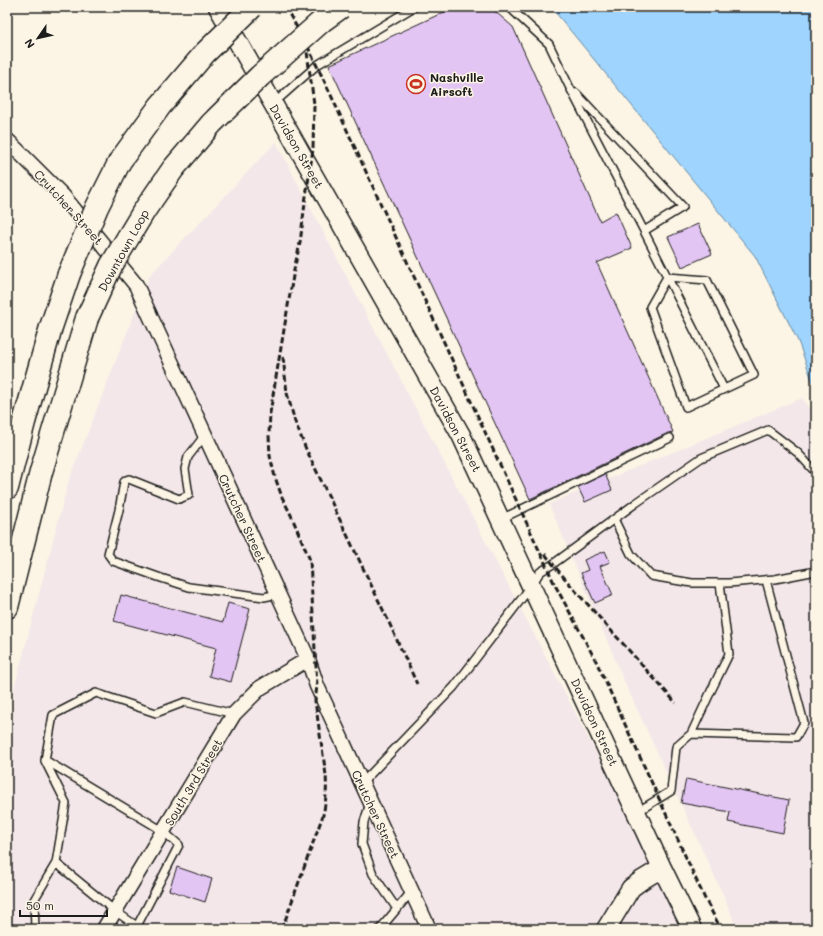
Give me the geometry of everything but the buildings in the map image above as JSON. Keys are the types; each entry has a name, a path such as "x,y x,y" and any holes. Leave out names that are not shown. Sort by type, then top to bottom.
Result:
{"highway":[{"path":"8,483 51,327 69,274 97,207 120,161 160,106 204,53 252,7"},
{"name":"Downtown Loop","path":"7,607 42,472 87,318 111,266 144,211 173,169 212,123 255,81 324,20 341,7"}],"street":[{"name":"Davidson Street","path":"218,7 461,435 532,585 662,868 692,929"},
{"name":"Crutcher Street","path":"7,140 63,196 136,285 308,659 318,686 362,783 430,929"},
{"name":"South 3rd Street","path":"104,929 234,714 260,688 308,659"},
{"path":"606,929 631,888 662,868"}],"lane":[{"path":"273,104 317,66 414,7"},
{"path":"509,7 549,44 724,389"},
{"path":"569,86 683,207 644,230"},
{"path":"667,277 708,280 754,375 686,407 650,307 667,277"},
{"path":"362,783 454,687 532,585 540,572 548,568 614,519 701,458 768,430 798,453 816,472"},
{"path":"205,435 188,456 185,469 189,495 179,499 129,479 124,482 108,554 113,561 189,587 264,598 278,594"},
{"path":"500,519 670,438"},
{"path":"614,519 631,554 651,576 692,583 720,583 775,579 816,571"},
{"path":"691,734 796,737 804,723 766,580"},
{"path":"637,812 671,791 676,747 691,734 729,654 720,583"},
{"path":"35,929 34,900 56,863 66,803 44,760 53,715 96,693 156,713 185,702 234,714"},
{"path":"44,760 163,831 179,845 139,928 115,911 56,863"},
{"path":"371,801 364,822 362,844 373,874 397,909"},
{"path":"380,929 412,890"}],"shaded area":[{"path":"276,142 664,882 685,929 14,929 8,903 14,689 68,483 149,276"},
{"path":"802,398 816,416 816,929 737,929 725,899 624,681 549,504"}],"water":[{"path":"551,7 816,7 816,391 798,341 755,256"}],"railway":[{"path":"285,7 305,41 330,93 555,585 596,661 705,899 721,929"},
{"path":"282,929 323,815 326,800 326,775 315,701 317,686 310,560 282,497 275,477 270,456 269,435 270,413 294,270 300,243 313,149 314,104 307,52"},
{"path":"283,357 287,393 295,422 306,449 417,684"},
{"path":"545,554 573,588 676,703"}],"place":[{"name":"Nashville Airsoft","path":"416,84"}]}
